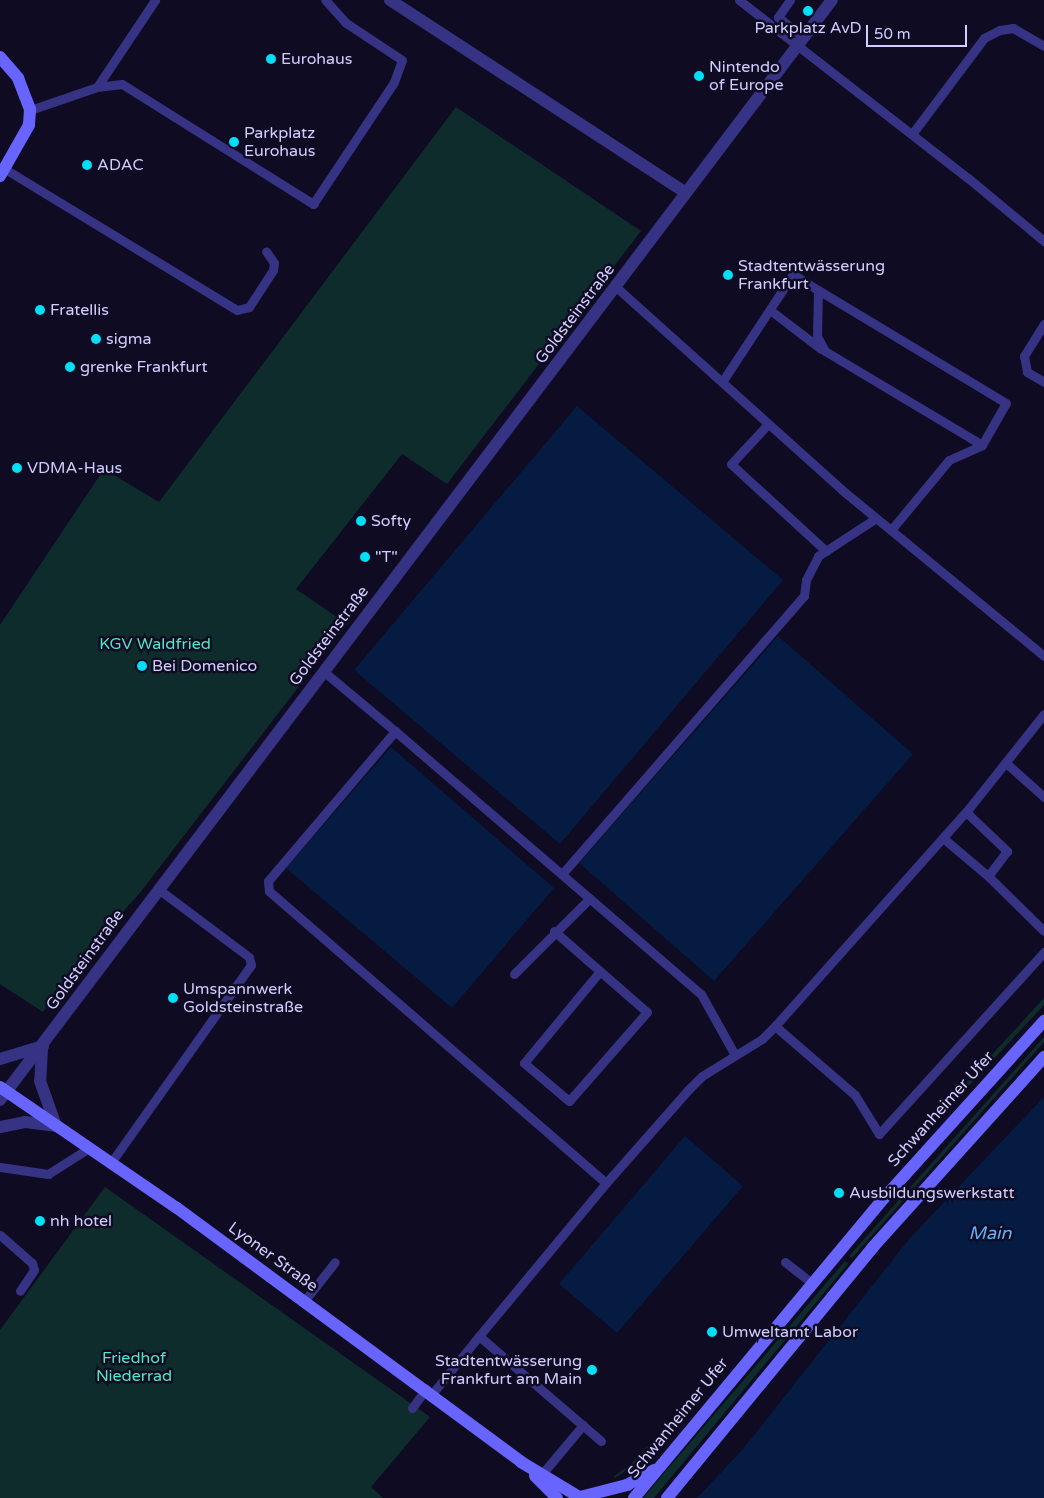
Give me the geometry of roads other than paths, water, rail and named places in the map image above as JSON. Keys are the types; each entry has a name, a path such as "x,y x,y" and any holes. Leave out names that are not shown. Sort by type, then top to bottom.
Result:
{"main road":[{"path":"0,57 18,78 30,110 29,125 2,172"},
{"name":"Schwanheimer Ufer","path":"634,1498 812,1283 1044,1020"},
{"path":"668,1498 873,1247 1044,1056"},
{"name":"Lyoner Straße","path":"2,1093 56,1126 305,1300 521,1462 580,1498"},
{"name":"Lyoner Straße","path":"521,1462 557,1498"},
{"path":"580,1498 626,1485 660,1466"}],"street":[{"path":"390,0 686,193"},
{"name":"Goldsteinstraße","path":"2,1093 42,1046 158,889 832,0"},
{"path":"0,1059 42,1046 40,1081 56,1126 24,1122 0,1127"}],"lane":[{"path":"97,87 155,0"},
{"path":"30,110 97,87 122,84 313,204 394,82 402,60 346,23 324,0"},
{"path":"739,0 801,41"},
{"path":"790,0 778,17 801,41 1044,241"},
{"path":"912,134 984,38 1000,30 1013,28 1044,46"},
{"path":"2,172 237,310 249,307 273,270 274,263 266,251"},
{"path":"722,382 793,274 1006,403 982,445 949,460 891,530"},
{"path":"616,287 876,518 1044,656"},
{"path":"818,290 817,336 825,351"},
{"path":"770,310 825,351 982,445"},
{"path":"1044,324 1024,356 1027,372 1044,382"},
{"path":"768,424 731,464 826,551"},
{"path":"562,874 804,596 806,580 818,556 876,518"},
{"path":"323,671 396,730 701,994 735,1055"},
{"path":"412,1408 429,1392 479,1336 606,1183 689,1089 735,1055 762,1039 775,1026 966,812 1007,764 1044,714"},
{"path":"396,730 268,881 270,891 606,1183"},
{"path":"1007,764 1044,797"},
{"path":"966,812 1007,850 988,876"},
{"path":"943,838 988,876 1044,931"},
{"path":"110,1164 251,965 250,957 158,889"},
{"path":"514,974 554,931 590,898"},
{"path":"554,931 647,1012 569,1101 524,1063 600,972"},
{"path":"775,1026 855,1095 879,1134 1044,952"},
{"path":"0,1167 48,1174 88,1148"},
{"path":"0,1235 32,1263 34,1270 20,1291"},
{"path":"305,1300 335,1262"},
{"path":"785,1262 812,1283"},
{"path":"479,1336 601,1440"},
{"path":"542,1474 583,1425"}],"water":[{"path":"577,406 783,580 560,844 354,670"},
{"path":"778,636 913,754 714,981 579,863"},
{"path":"391,747 554,888 452,1008 286,868"},
{"name":"Main","path":"1044,1097 1044,1498 697,1498 743,1449 910,1238"},
{"path":"685,1136 743,1186 617,1333 559,1284"}],"place":[{"name":"Parkplatz AvD","path":"808,11"},
{"name":"Eurohaus","path":"271,59"},
{"name":"Nintendo of Europe","path":"699,76"},
{"name":"Parkplatz Eurohaus","path":"234,142"},
{"name":"ADAC","path":"87,165"},
{"name":"Stadtentwässerung Frankfurt","path":"728,275"},
{"name":"Fratellis","path":"40,310"},
{"name":"sigma","path":"96,339"},
{"name":"grenke Frankfurt","path":"70,367"},
{"name":"VDMA-Haus","path":"17,468"},
{"name":"Softy","path":"361,521"},
{"name":"\"T\"","path":"365,557"},
{"name":"Bei Domenico","path":"142,666"},
{"name":"Umspannwerk Goldsteinstraße","path":"173,998"},
{"name":"Ausbildungswerkstatt","path":"839,1193"},
{"name":"nh hotel","path":"40,1221"},
{"name":"Umweltamt Labor","path":"712,1332"},
{"name":"Stadtentwässerung Frankfurt am Main","path":"592,1370"}],"park label":[{"name":"KGV Waldfried","path":"155,644"},
{"name":"Friedhof Niederrad","path":"134,1367"}]}
